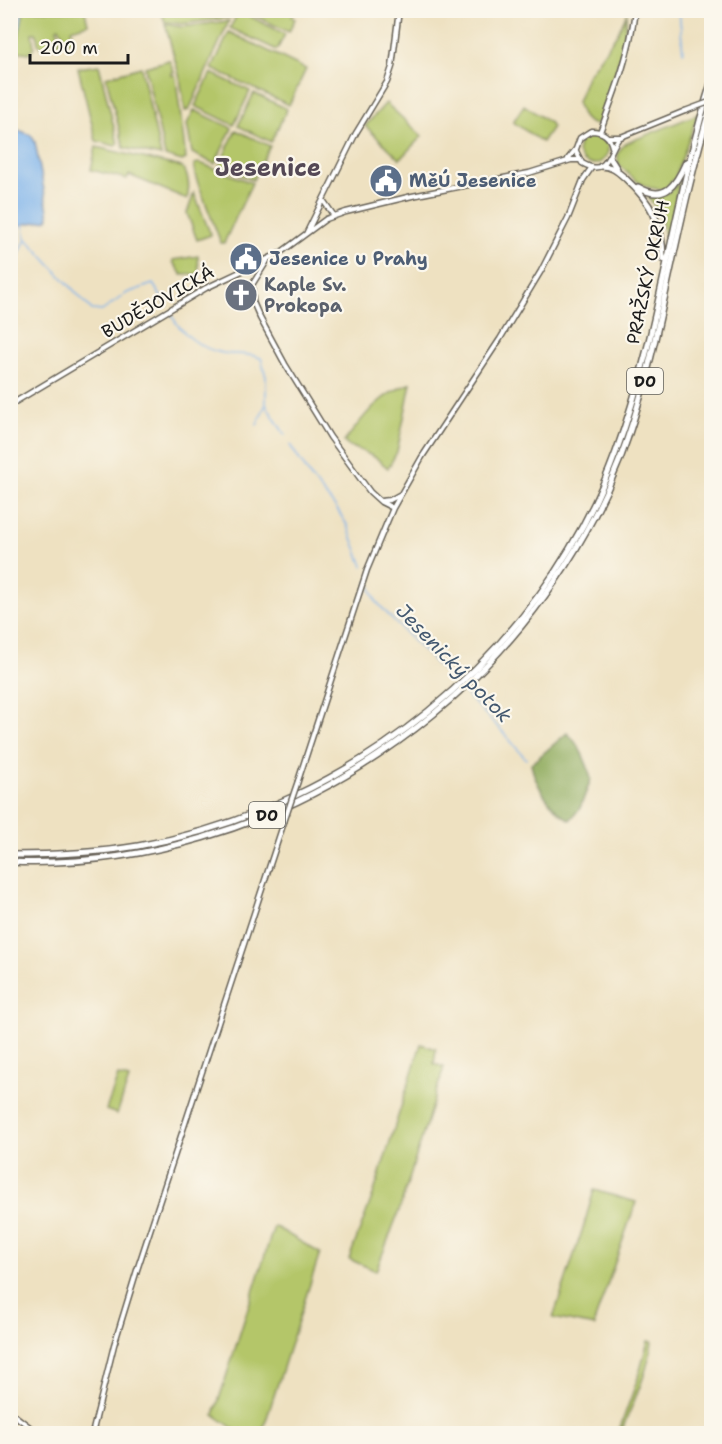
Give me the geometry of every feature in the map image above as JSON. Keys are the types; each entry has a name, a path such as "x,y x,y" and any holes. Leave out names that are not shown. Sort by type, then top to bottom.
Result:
{"highway":[{"name":"PRAŽSKÝ OKRUH","path":"10,855 73,854 140,845 192,833 244,817 284,801 342,771 407,728 468,675 514,626 536,598 574,539 596,498 614,456 632,404 692,150 711,80"},
{"name":"PRAŽSKÝ OKRUH","path":"10,862 78,860 141,852 194,839 247,822 304,798 346,776 395,745 455,698 519,630 560,574 591,521 620,458 646,377 690,180 711,101"},
{"path":"610,158 614,166 639,188 650,193 659,193 675,184 692,150"},
{"path":"601,166 608,166 618,172 641,194 656,215 663,244 661,281"}],"main road":[{"path":"307,232 356,134 387,82 392,67 399,10"},
{"path":"634,10 630,42 621,77 600,132 608,137 621,137 711,101"},
{"name":"BUDĚJOVICKÁ","path":"563,162 576,150 578,140 583,135 591,131 600,132"},
{"path":"608,137 612,147"},
{"path":"601,166 610,158 612,147 621,137"},
{"path":"576,150 581,162 583,180"},
{"name":"BUDĚJOVICKÁ","path":"10,405 206,288 287,249 307,232 334,216 412,196 530,173 571,160 592,167 601,166"},
{"path":"92,1434 120,1326 364,579 393,508 422,457 534,283 564,226 583,180 592,167"},
{"path":"323,200 334,216"},
{"path":"267,260 254,282 253,302 285,364 337,446 370,492 379,501 393,508"},
{"path":"379,501 390,500 402,492"},
{"path":"10,1412 39,1434"}],"green space":[{"path":"24,10 85,11 88,24 71,29 72,41 66,42 59,27 57,28 59,44 41,48 36,33 32,33 34,47 31,53 13,51 19,36"},
{"path":"161,10 235,11 232,17 182,24 165,22"},
{"path":"239,11 285,34 277,50 230,28"},
{"path":"245,11 295,11 292,17 295,19 289,32"},
{"path":"627,13 623,42 612,84 597,125 592,124 583,117 577,102 587,76 617,34"},
{"path":"229,21 189,110 185,111 180,78 165,24 182,27"},
{"path":"229,32 306,69 289,105 212,69"},
{"path":"169,60 174,72 171,75 175,75 176,79 186,159 182,161 165,156 145,67"},
{"path":"99,65 118,144 115,146 96,141 78,68"},
{"path":"141,67 161,156 124,148 106,77"},
{"path":"211,73 250,91 234,125 195,106"},
{"path":"254,93 287,109 271,142 238,126"},
{"path":"386,103 422,136 400,159 365,126"},
{"path":"524,105 550,123 552,127 542,142 513,122"},
{"path":"194,110 232,128 215,164 192,153 187,124"},
{"path":"698,114 675,178 665,189 650,188 644,185 618,164 618,153 624,144"},
{"path":"236,130 270,146 253,180 219,166"},
{"path":"593,134 604,138 608,149 604,160 593,164 582,160 578,149 582,138"},
{"path":"96,147 182,167 188,182 187,199 129,175 127,179 91,170"},
{"path":"200,163 252,183 224,243 221,243 196,178 194,164"},
{"path":"679,182 667,241 659,213 647,195 665,194"},
{"path":"194,193 211,235 197,240 187,213"},
{"path":"198,256 199,274 182,275 173,262 173,260"},
{"path":"411,383 397,452 388,468 376,458 344,442 380,400"},
{"path":"567,733 582,754 591,779 580,808 570,820 556,810 545,796 536,780 531,764"},
{"path":"421,1044 436,1049 434,1064 444,1067 399,1211 376,1271 349,1259 374,1192"},
{"path":"118,1076 129,1079 117,1114 106,1110"},
{"path":"594,1190 636,1202 594,1323 595,1326 553,1318"},
{"path":"274,1226 320,1253 262,1433 240,1433 214,1415"},
{"path":"648,1341 652,1342 644,1376 621,1432 618,1433 638,1378"}],"water":[{"path":"11,127 31,135 35,142 49,217 47,220 15,226 11,222"}],"waterway":[{"name":"Jesenický potok","path":"10,49 20,25 22,10"},
{"path":"679,10 683,52"},
{"name":"Jesenický potok","path":"23,224 26,238 92,310 102,311 127,293 153,284 167,306"},
{"path":"10,274 26,239"},
{"name":"Jesenický potok","path":"171,314 192,340 207,348 223,353 261,358 266,377 266,405 285,435"},
{"path":"257,425 265,406"},
{"name":"Jesenický potok","path":"290,445 312,479 347,525 363,566"},
{"name":"Jesenický potok","path":"368,582 376,601 391,618 502,731 526,759"}],"place":[{"name":"MěÚ Jesenice","path":"386,181"},
{"name":"Jesenice u Prahy","path":"246,259"},
{"name":"Kaple Sv. Prokopa","path":"241,295"}],"district":[{"name":"Jesenice","path":"268,168"}]}
